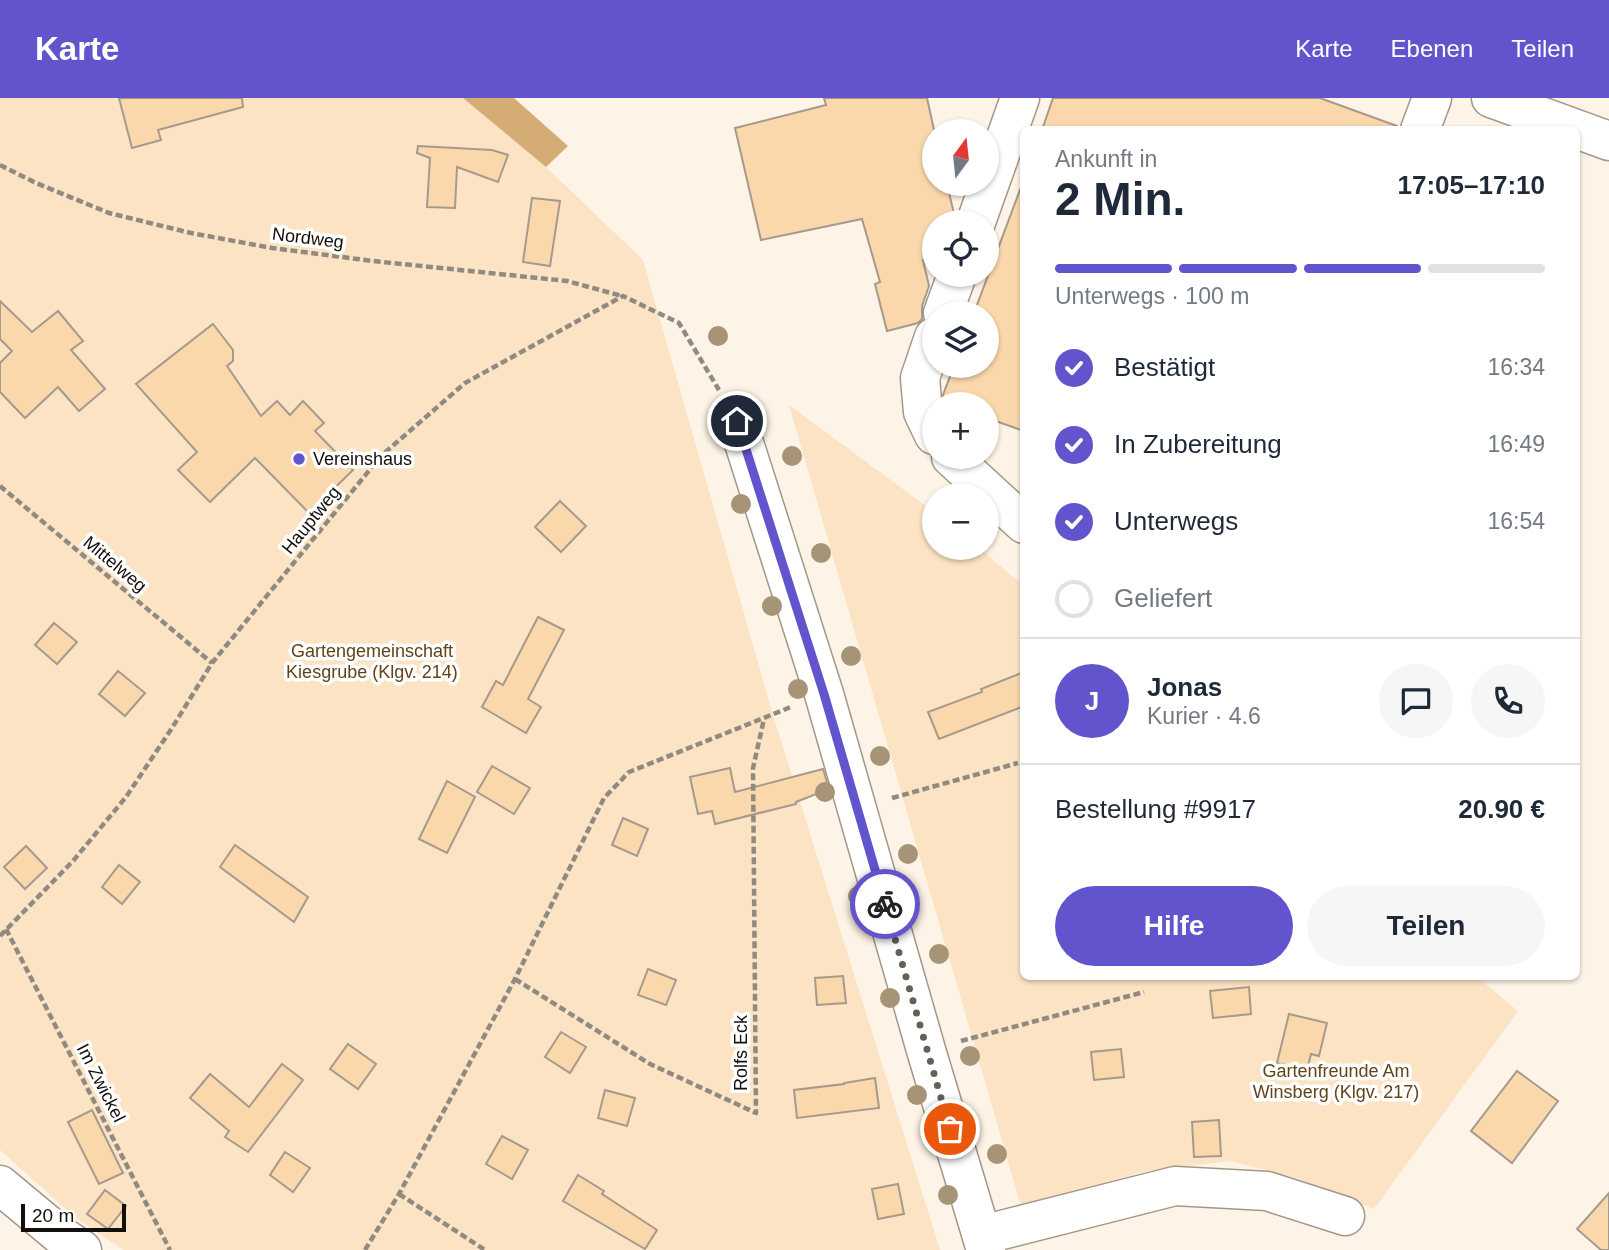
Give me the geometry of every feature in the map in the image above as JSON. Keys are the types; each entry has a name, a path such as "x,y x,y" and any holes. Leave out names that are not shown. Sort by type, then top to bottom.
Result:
{"street":[{"path":"980,210 1020,98"},
{"path":"1422,126 1432,98"},
{"path":"1491,98 1568,126"},
{"path":"1580,130 1609,141"},
{"path":"922,372 922,401"},
{"path":"737,421 824,694 984,1242 1175,1186 1267,1191 1345,1216"},
{"path":"964,469 1020,520"},
{"path":"0,1185 82,1250"}],"path":[{"name":"Nordweg","path":"0,165 109,213 191,233 310,253 567,281 623,296"},
{"path":"623,296 679,323 737,421"},
{"name":"Hauptweg","path":"0,936 73,861 127,797 212,663 381,456 465,383 623,296"},
{"name":"Mittelweg","path":"0,486 212,663"},
{"path":"365,1250 515,979 604,798 629,772 824,694"},
{"name":"Rolfs Eck","path":"515,979 650,1064 756,1113 753,768 764,718"},
{"path":"857,807 1018,763"},
{"name":"Im Zwickel","path":"6,929 170,1250"},
{"path":"926,1050 1144,992"},
{"path":"398,1194 485,1250"}],"green space":[{"name":"Gartengemeinschaft Kiesgrube (Klgv. 214)","path":"0,98 463,98 546,167 643,260 773,715 940,1250 124,1250 76,1218 0,1150"},
{"name":"Gartenfreunde Am Winsberg (Klgv. 217)","path":"789,405 922,503 922,560 993,560 1020,583 1020,980 1481,980 1518,1011 1374,1209 1296,1178 1230,1161 1146,1171 1021,1206"}],"shaded area":[{"path":"463,98 514,98 568,146 546,167"}],"building":[{"path":"119,98 242,98 243,107 158,130 161,140 132,148"},
{"path":"824,98 927,98 932,119 922,119 922,196 950,196 953,210 922,210 922,287 929,287 922,301 922,319 918,323 887,331 875,284 880,282 862,219 761,240 735,128 826,105"},
{"path":"1053,98 1320,98 1397,126 1043,126"},
{"path":"418,146 492,150 508,155 498,182 457,167 455,208 427,207 430,158 417,153"},
{"path":"1020,190 1020,430 999,422 999,392 944,392 949,378 999,378 999,301 978,301 984,287 999,287 999,246"},
{"path":"532,198 560,201 550,266 523,262"},
{"path":"0,301 32,332 58,311 83,341 71,350 105,389 79,411 58,387 25,418 0,392 0,363 12,351 0,339"},
{"path":"213,324 233,350 233,361 227,366 261,416 277,401 290,415 303,401 324,423 315,431 353,470 309,513 255,458 210,502 178,470 197,452 136,384"},
{"path":"560,501 586,526 561,552 535,527"},
{"path":"538,617 564,630 528,699 541,707 526,733 482,707 496,681 503,685"},
{"path":"54,623 77,642 57,664 35,645"},
{"path":"118,671 145,693 125,716 99,694"},
{"path":"1020,674 1020,708 939,739 928,712 982,692 981,689"},
{"path":"492,766 530,788 514,814 477,792"},
{"path":"730,768 735,792 823,769 829,789 796,804 715,824 712,811 698,814 690,777"},
{"path":"447,781 475,797 447,853 419,839"},
{"path":"623,818 648,829 637,856 612,845"},
{"path":"235,845 308,897 294,922 220,867"},
{"path":"26,846 47,868 25,889 4,867"},
{"path":"119,865 140,882 122,904 102,887"},
{"path":"648,969 676,980 666,1005 638,995"},
{"path":"843,976 846,1003 817,1005 815,978"},
{"path":"1249,987 1251,1014 1213,1018 1210,991"},
{"path":"1289,1014 1327,1023 1319,1056 1311,1054 1307,1070 1277,1063"},
{"path":"561,1032 586,1047 570,1073 545,1057"},
{"path":"348,1044 376,1064 358,1089 330,1069"},
{"path":"1121,1049 1124,1077 1094,1080 1091,1052"},
{"path":"282,1064 303,1080 248,1152 225,1137 229,1131 190,1098 210,1074 249,1107"},
{"path":"1517,1071 1558,1101 1512,1163 1471,1131"},
{"path":"875,1078 879,1108 797,1118 794,1090"},
{"path":"605,1090 635,1098 627,1126 598,1118"},
{"path":"92,1110 123,1173 99,1184 68,1122"},
{"path":"1219,1120 1221,1156 1194,1157 1192,1122"},
{"path":"502,1136 528,1150 512,1179 486,1164"},
{"path":"285,1152 310,1168 293,1192 270,1175"},
{"path":"578,1175 657,1230 645,1249 563,1201"},
{"path":"898,1184 904,1214 878,1219 872,1189"},
{"path":"105,1190 126,1206 108,1229 87,1214"},
{"path":"1609,1193 1609,1250 1601,1250 1577,1229"}],"way so far":[{"path":"885,904 950,1129"}],"place":[{"name":"Vereinshaus","path":"299,459"}],"route":[{"path":"737,421 824,694 885,904"}]}
